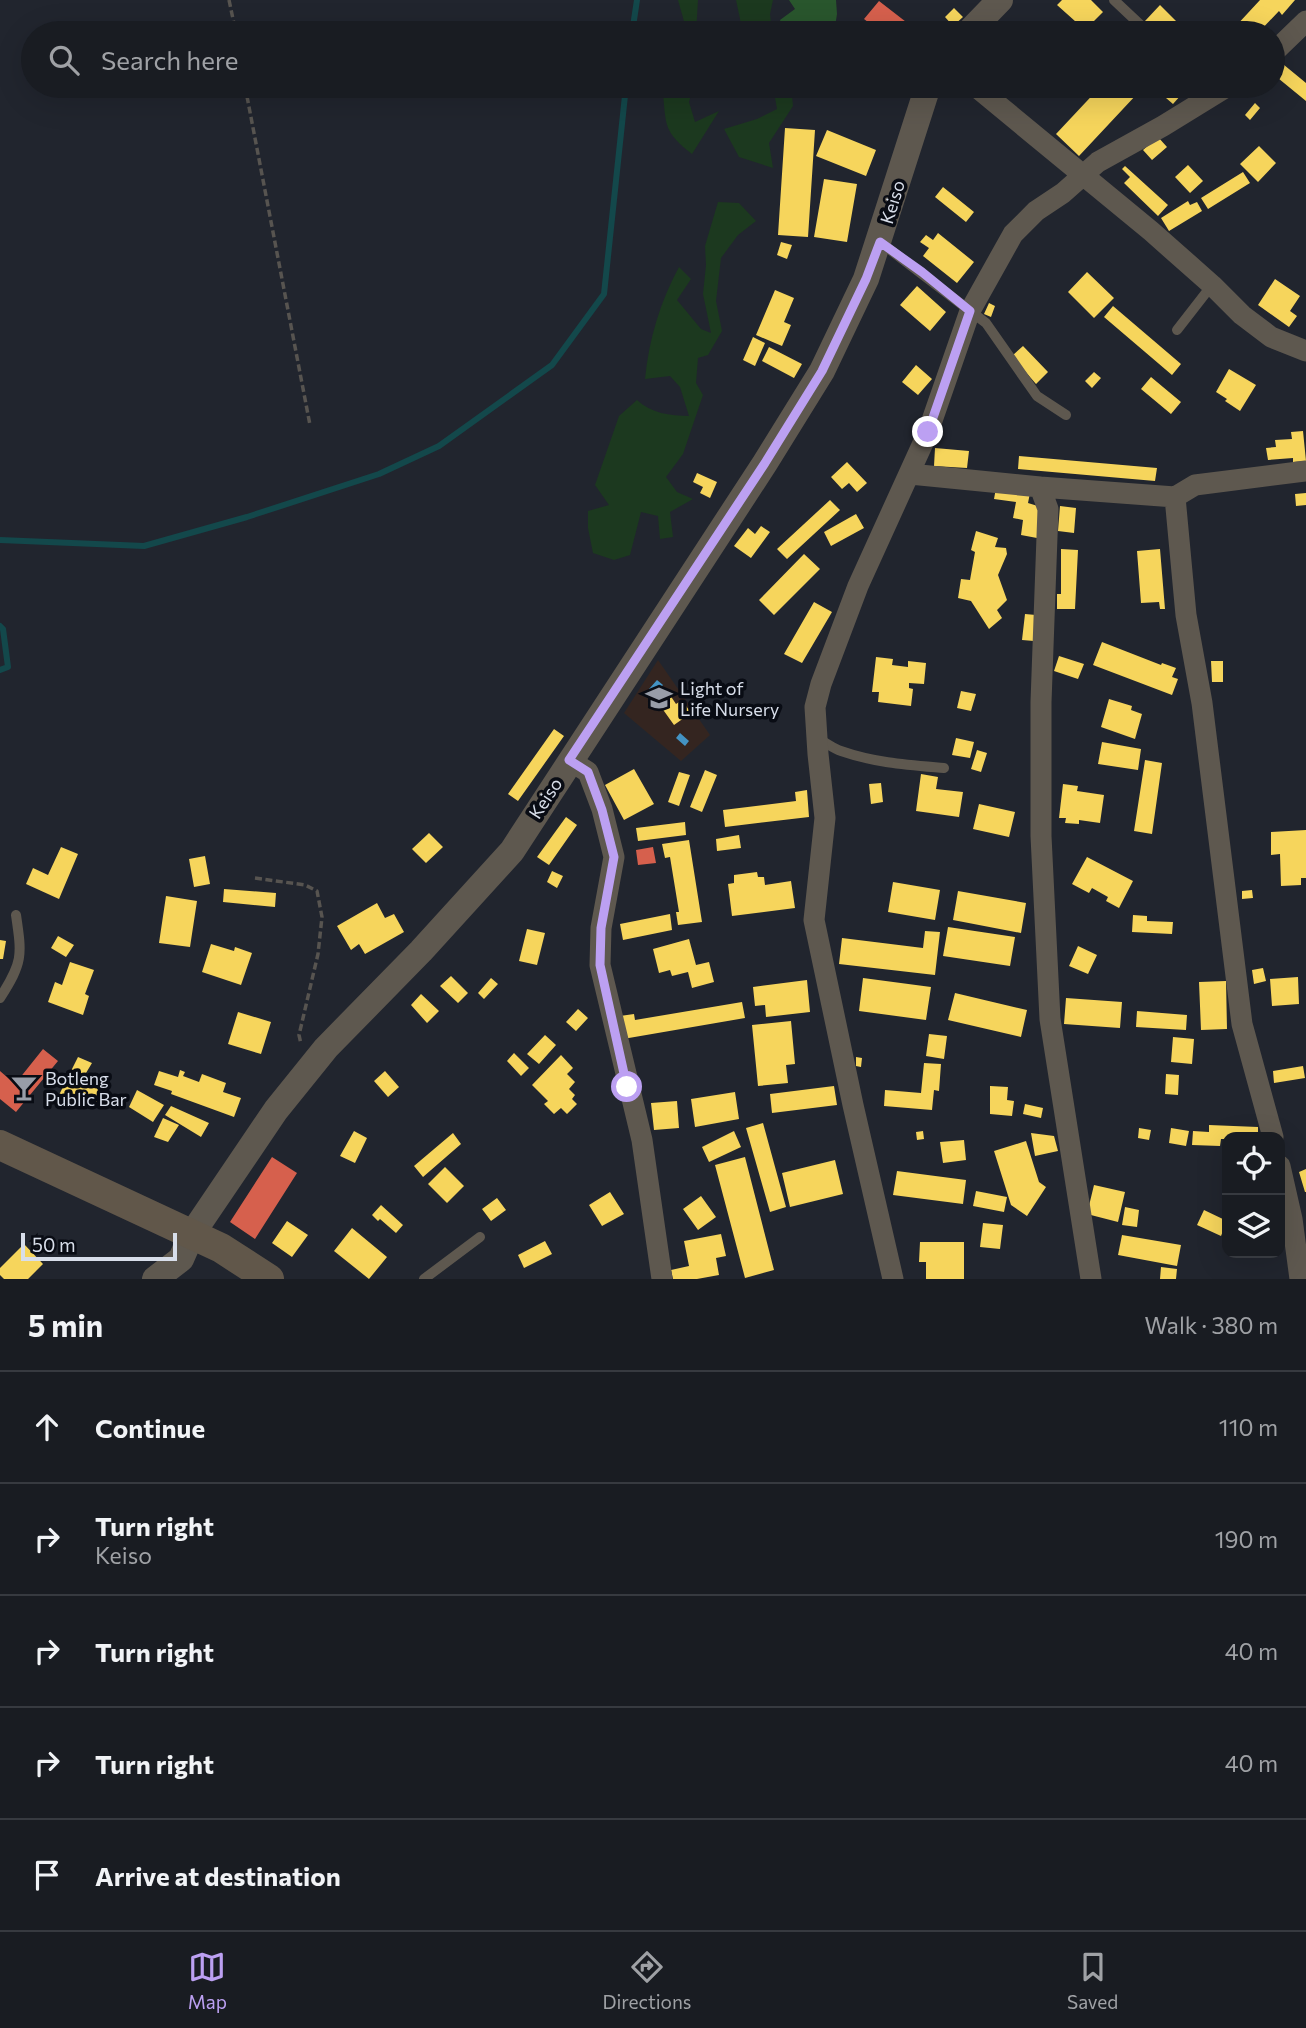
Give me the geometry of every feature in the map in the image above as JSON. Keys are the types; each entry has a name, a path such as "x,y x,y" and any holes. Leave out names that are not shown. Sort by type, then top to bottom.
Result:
{"main road":[{"path":"0,1145 192,1234 269,1279"}],"street":[{"path":"980,21 1000,0"},
{"path":"1285,41 1306,20"},
{"name":"Keiso","path":"155,1279 181,1259 192,1234 275,1110 320,1056 512,851 822,371 866,279 880,242 925,98"},
{"path":"990,98 1212,285 1242,315 1271,338 1306,351"},
{"path":"893,1279 814,920 825,818 815,707 821,684 858,586 910,474 944,390 970,311 1013,234 1036,211 1098,162 1208,98"},
{"path":"910,474 1175,497 1195,485 1306,471"},
{"path":"1040,487 1048,509 1041,702 1041,836 1050,1018 1091,1279"},
{"path":"1175,497 1186,615 1202,703 1242,1024 1272,1132"},
{"path":"569,760 588,772 602,810 614,857 601,928 600,965 642,1140 663,1279"},
{"path":"1285,1180 1299,1217 1300,1279"}],"lane":[{"path":"1114,0 1136,21"},
{"path":"880,242 986,323 1037,396 1066,415"},
{"path":"1177,330 1212,285"},
{"path":"817,738 837,750 880,763 944,768"},
{"path":"0,998 15,974 21,950 16,915"},
{"path":"424,1279 481,1237"}],"path":[{"path":"229,0 233,21"},
{"path":"248,98 310,425"},
{"path":"254,878 305,885 317,891 322,917 318,954 299,1035 301,1046 320,1056"}],"shaded area":[{"name":"Light of Life Nursery","path":"658,660 710,735 681,761 624,713"}],"green space":[{"path":"678,0 698,0 697,21 684,21"},
{"path":"736,0 773,0 771,21 740,21"},
{"path":"789,0 836,0 836,21 780,21 795,9"},
{"path":"664,98 690,98 695,122 719,111 692,154 671,134 666,121"},
{"path":"775,98 792,98 793,106 769,143 773,168 739,157 724,129 757,119 777,109"},
{"path":"718,202 739,203 756,221 738,235 721,258 716,301 722,331 708,355 698,358 696,383 703,395 683,454 666,477 677,492 693,499 670,512 673,537 660,539 658,516 641,512 630,555 614,560 593,553 588,511 609,505 595,485 619,416 637,400 661,413 689,416 680,387 670,376 645,379 647,364 661,307 679,267 691,279 677,300 701,329 711,333 703,294 705,246"}],"building: Homes":[{"path":"1062,0 1091,0 1103,12 1094,21 1075,21 1057,5"},
{"path":"1260,0 1295,0 1282,15 1279,11 1269,21 1241,21"},
{"path":"1160,5 1176,21 1145,21"},
{"path":"954,8 963,17 959,21 949,21 945,17"},
{"path":"1285,66 1306,83 1306,101 1285,84"},
{"path":"1090,98 1133,98 1079,156 1056,134"},
{"path":"1166,98 1178,98 1173,104"},
{"path":"1255,103 1260,108 1250,120 1245,115"},
{"path":"785,128 815,130 808,237 778,235"},
{"path":"827,130 876,150 866,176 816,156"},
{"path":"1158,137 1167,147 1152,160 1143,150"},
{"path":"1259,146 1276,163 1258,182 1240,164"},
{"path":"1188,165 1203,181 1190,193 1175,177"},
{"path":"1125,166 1168,205 1158,216 1124,183 1130,177 1122,169"},
{"path":"1243,172 1250,183 1208,209 1201,198"},
{"path":"824,179 857,184 847,242 814,237"},
{"path":"943,187 974,212 966,222 935,197"},
{"path":"1188,201 1190,205 1197,202 1202,211 1169,231 1161,218"},
{"path":"938,233 974,262 957,283 923,256 929,248 920,242 926,235 933,240"},
{"path":"781,242 792,245 787,259 777,255"},
{"path":"1087,272 1114,298 1094,318 1068,292"},
{"path":"1275,279 1300,296 1290,311 1297,316 1289,327 1258,305"},
{"path":"917,286 946,312 930,331 900,305"},
{"path":"775,290 794,298 784,322 791,325 782,346 756,335"},
{"path":"989,303 995,306 991,317 984,314"},
{"path":"1113,306 1181,364 1172,375 1104,317"},
{"path":"753,337 765,343 755,366 743,360"},
{"path":"1023,346 1048,372 1036,384 1012,356"},
{"path":"769,347 802,364 794,378 762,361"},
{"path":"916,365 932,379 918,395 902,382"},
{"path":"1229,369 1256,385 1240,411 1216,392"},
{"path":"1094,372 1101,378 1092,388 1085,381"},
{"path":"1151,377 1181,402 1171,414 1141,389"},
{"path":"1303,431 1306,461 1293,462 1293,458 1268,460 1266,448 1276,447 1275,440 1292,439 1291,432"},
{"path":"935,448 969,451 967,468 934,466"},
{"path":"1019,456 1157,468 1155,481 1018,469"},
{"path":"847,462 867,483 857,492 849,483 842,489 831,477"},
{"path":"697,473 717,482 710,498 700,493 703,487 693,482"},
{"path":"996,488 1030,493 1028,503 1041,507 1037,538 1021,535 1023,520 1013,518 1016,502 994,499"},
{"path":"1306,493 1306,505 1296,506 1295,494"},
{"path":"830,500 840,510 787,559 777,549"},
{"path":"1060,506 1076,508 1074,533 1058,531"},
{"path":"856,514 864,528 831,546 824,532"},
{"path":"761,526 770,532 751,558 734,546 748,528 755,534"},
{"path":"976,531 998,538 995,547 1006,548 1007,554 998,575 1007,600 997,610 1002,618 989,629 971,601 958,598 961,579 970,580 975,552 971,550"},
{"path":"1061,549 1078,550 1075,609 1057,609 1057,594 1061,594"},
{"path":"1160,549 1165,609 1160,609 1159,602 1141,603 1137,551"},
{"path":"804,554 820,569 774,615 759,600"},
{"path":"814,602 832,612 802,663 784,654"},
{"path":"1025,614 1036,615 1034,641 1022,640"},
{"path":"1102,642 1161,665 1162,663 1176,668 1172,677 1178,679 1172,695 1093,665"},
{"path":"1059,656 1084,664 1078,679 1054,671"},
{"path":"876,657 893,659 892,665 908,667 908,661 926,663 924,684 909,683 909,688 913,689 911,706 878,702 879,692 872,692"},
{"path":"1211,661 1223,661 1223,682 1212,682"},
{"path":"961,691 976,694 971,711 957,708"},
{"path":"670,695 676,704 682,700 691,713 674,725 659,704"},
{"path":"1109,699 1132,706 1131,710 1142,714 1135,739 1101,727"},
{"path":"554,729 564,736 518,801 508,794"},
{"path":"956,738 974,742 970,758 952,755"},
{"path":"1102,742 1141,749 1138,770 1098,764"},
{"path":"977,750 987,753 981,772 971,769"},
{"path":"1145,760 1162,763 1152,834 1134,831"},
{"path":"634,769 654,804 624,820 605,785"},
{"path":"705,770 717,775 702,812 690,807"},
{"path":"679,772 690,775 679,806 668,802"},
{"path":"921,774 938,777 936,789 963,792 959,817 916,811"},
{"path":"881,783 883,802 871,804 869,784"},
{"path":"1063,784 1078,786 1077,791 1104,795 1100,823 1079,820 1079,824 1065,823 1066,818 1059,818"},
{"path":"807,790 809,817 725,827 723,810 796,801 795,792"},
{"path":"979,804 1015,812 1009,837 973,829"},
{"path":"566,817 577,825 549,865 537,857"},
{"path":"685,822 686,835 638,841 636,828"},
{"path":"1306,830 1306,878 1301,878 1301,885 1281,886 1280,854 1271,855 1271,832"},
{"path":"429,833 443,847 426,863 412,849"},
{"path":"739,835 741,848 717,851 716,839"},
{"path":"689,840 702,922 678,925 676,912 679,912 670,857 665,858 662,844"},
{"path":"61,847 78,854 59,899 26,884 33,868 48,875"},
{"path":"205,856 210,884 194,887 189,859"},
{"path":"1087,857 1133,881 1119,908 1106,901 1108,897 1092,888 1089,893 1072,884"},
{"path":"552,871 563,876 557,888 547,882"},
{"path":"757,872 758,877 764,877 765,885 791,881 795,908 732,916 728,884 734,883 734,875"},
{"path":"893,882 940,890 935,920 888,912"},
{"path":"224,889 276,893 275,907 223,902"},
{"path":"1252,890 1253,898 1242,899 1242,891"},
{"path":"958,891 1026,903 1021,933 953,920"},
{"path":"166,896 197,901 190,947 159,943"},
{"path":"377,903 385,918 394,914 404,932 365,954 359,944 351,950 337,926"},
{"path":"670,914 672,930 623,940 620,924"},
{"path":"1133,915 1147,916 1147,921 1173,922 1172,934 1132,932"},
{"path":"948,927 1015,937 1010,966 943,956"},
{"path":"527,929 545,933 537,965 519,961"},
{"path":"925,931 940,932 935,975 839,964 842,938 923,948"},
{"path":"58,936 74,945 66,957 51,948"},
{"path":"689,939 696,965 709,962 714,982 692,988 688,972 672,976 670,970 659,973 653,949"},
{"path":"0,940 6,941 3,959 0,959"},
{"path":"211,944 234,951 235,947 252,953 241,985 202,972"},
{"path":"1078,946 1097,955 1088,974 1069,966"},
{"path":"70,962 94,970 85,994 89,996 83,1015 48,1002 55,982 62,985"},
{"path":"1263,968 1266,981 1254,984 1252,970"},
{"path":"451,976 468,993 458,1003 440,986"},
{"path":"1298,977 1299,1004 1272,1006 1270,979"},
{"path":"491,978 498,984 484,999 478,993"},
{"path":"863,978 931,987 926,1020 859,1011"},
{"path":"807,980 810,1012 766,1017 765,1005 755,1006 753,987"},
{"path":"1226,981 1227,1029 1201,1030 1199,982"},
{"path":"955,993 1027,1010 1021,1037 948,1020"},
{"path":"421,994 439,1011 427,1023 411,1005"},
{"path":"1066,998 1122,1002 1120,1028 1064,1024"},
{"path":"742,1002 745,1018 623,1039 620,1016 634,1014 635,1020"},
{"path":"578,1009 588,1018 576,1031 566,1022"},
{"path":"1137,1011 1187,1015 1186,1030 1136,1027"},
{"path":"238,1012 271,1022 261,1054 228,1044"},
{"path":"791,1021 795,1064 786,1065 788,1083 758,1086 752,1025"},
{"path":"929,1034 947,1036 944,1059 926,1056"},
{"path":"545,1035 556,1045 539,1064 527,1054"},
{"path":"1173,1037 1194,1039 1192,1064 1171,1062"},
{"path":"514,1053 529,1068 521,1076 507,1061"},
{"path":"561,1055 573,1068 567,1074 575,1082 569,1089 575,1095 572,1099 577,1104 567,1114 561,1108 554,1114 544,1104 548,1101 532,1085"},
{"path":"78,1057 92,1063 86,1073 110,1085 100,1106 76,1094 73,1101 59,1095"},
{"path":"856,1057 862,1058 861,1067 856,1066"},
{"path":"924,1063 941,1064 939,1091 934,1090 932,1110 884,1106 885,1090 921,1093"},
{"path":"1303,1066 1305,1078 1274,1083 1273,1071"},
{"path":"180,1070 185,1072 183,1076 199,1082 202,1074 226,1083 223,1092 241,1098 234,1117 154,1085 159,1071 178,1077"},
{"path":"385,1071 399,1087 388,1097 374,1081"},
{"path":"1166,1074 1179,1075 1178,1095 1165,1094"},
{"path":"834,1086 837,1105 772,1113 770,1094"},
{"path":"990,1086 1008,1087 1007,1100 1014,1101 1012,1116 990,1114"},
{"path":"137,1090 164,1105 153,1122 129,1107"},
{"path":"735,1092 739,1119 695,1127 691,1099"},
{"path":"677,1101 679,1128 654,1130 651,1103"},
{"path":"1025,1104 1043,1108 1041,1118 1023,1114"},
{"path":"171,1106 209,1123 201,1137 165,1115"},
{"path":"163,1118 179,1125 168,1142 154,1137"},
{"path":"763,1123 786,1207 770,1212 746,1128"},
{"path":"1209,1125 1258,1127 1258,1132 1222,1132 1220,1146 1192,1145 1193,1131 1209,1132"},
{"path":"1139,1128 1151,1130 1149,1140 1138,1138"},
{"path":"1171,1128 1189,1131 1186,1146 1169,1143"},
{"path":"354,1131 367,1138 355,1163 340,1156"},
{"path":"734,1131 741,1147 709,1162 702,1147"},
{"path":"923,1131 924,1139 917,1140 916,1132"},
{"path":"453,1133 461,1144 423,1177 414,1166"},
{"path":"1031,1133 1054,1136 1058,1151 1035,1156"},
{"path":"964,1140 966,1160 943,1163 940,1142"},
{"path":"1026,1141 1039,1182 1046,1187 1027,1216 1011,1205 994,1151"},
{"path":"745,1157 774,1270 745,1278 715,1165"},
{"path":"835,1160 843,1194 790,1207 782,1173"},
{"path":"445,1167 464,1186 447,1203 428,1184"},
{"path":"1306,1169 1306,1192 1305,1192 1299,1172"},
{"path":"897,1171 966,1180 963,1204 893,1195"},
{"path":"1094,1185 1125,1192 1118,1222 1087,1214"},
{"path":"976,1191 1007,1197 1004,1212 973,1206"},
{"path":"610,1192 624,1214 602,1226 589,1205"},
{"path":"701,1196 716,1217 698,1230 683,1209"},
{"path":"497,1198 506,1210 491,1221 482,1209"},
{"path":"381,1205 403,1225 396,1233 372,1215"},
{"path":"1125,1207 1139,1210 1137,1227 1122,1225"},
{"path":"1204,1210 1222,1219 1222,1234 1221,1236 1197,1225"},
{"path":"287,1221 308,1235 292,1257 272,1243"},
{"path":"983,1223 1003,1225 1000,1249 980,1247"},
{"path":"352,1228 387,1257 369,1279 334,1251"},
{"path":"721,1234 726,1256 716,1258 719,1275 673,1279 671,1270 689,1266 684,1241"},
{"path":"1122,1235 1181,1245 1177,1266 1118,1255"},
{"path":"545,1241 552,1254 524,1268 518,1255"},
{"path":"920,1242 964,1242 964,1279 926,1279 926,1262 919,1262"},
{"path":"24,1244 43,1264 28,1279 4,1279 0,1275 0,1268"},
{"path":"1161,1267 1177,1269 1176,1279 1160,1279"}],"building: Shops":[{"path":"879,1 905,21 867,21 864,19"},
{"path":"653,847 656,863 638,865 636,850"},
{"path":"43,1049 58,1061 16,1112 0,1099 0,1071 15,1084"},
{"path":"272,1157 297,1173 255,1239 230,1222"}],"building: Schools":[{"path":"657,680 663,685 655,694 649,689"},
{"path":"680,733 689,741 685,746 676,738"}],"waterway":[{"path":"634,21 637,0"},
{"path":"0,540 144,546 247,517 379,474 439,446 552,365 604,294 625,98"},
{"path":"0,626 3,629 8,667 0,670"}],"place":[{"name":"Light of Life Nursery","path":"659,698"},
{"name":"Botleng Public Bar","path":"24,1088"}],"route":[{"path":"627,1087 600,965 601,928 614,857 602,810 588,772 569,760 765,463 822,371 866,279 880,242 970,311 928,432"}]}
